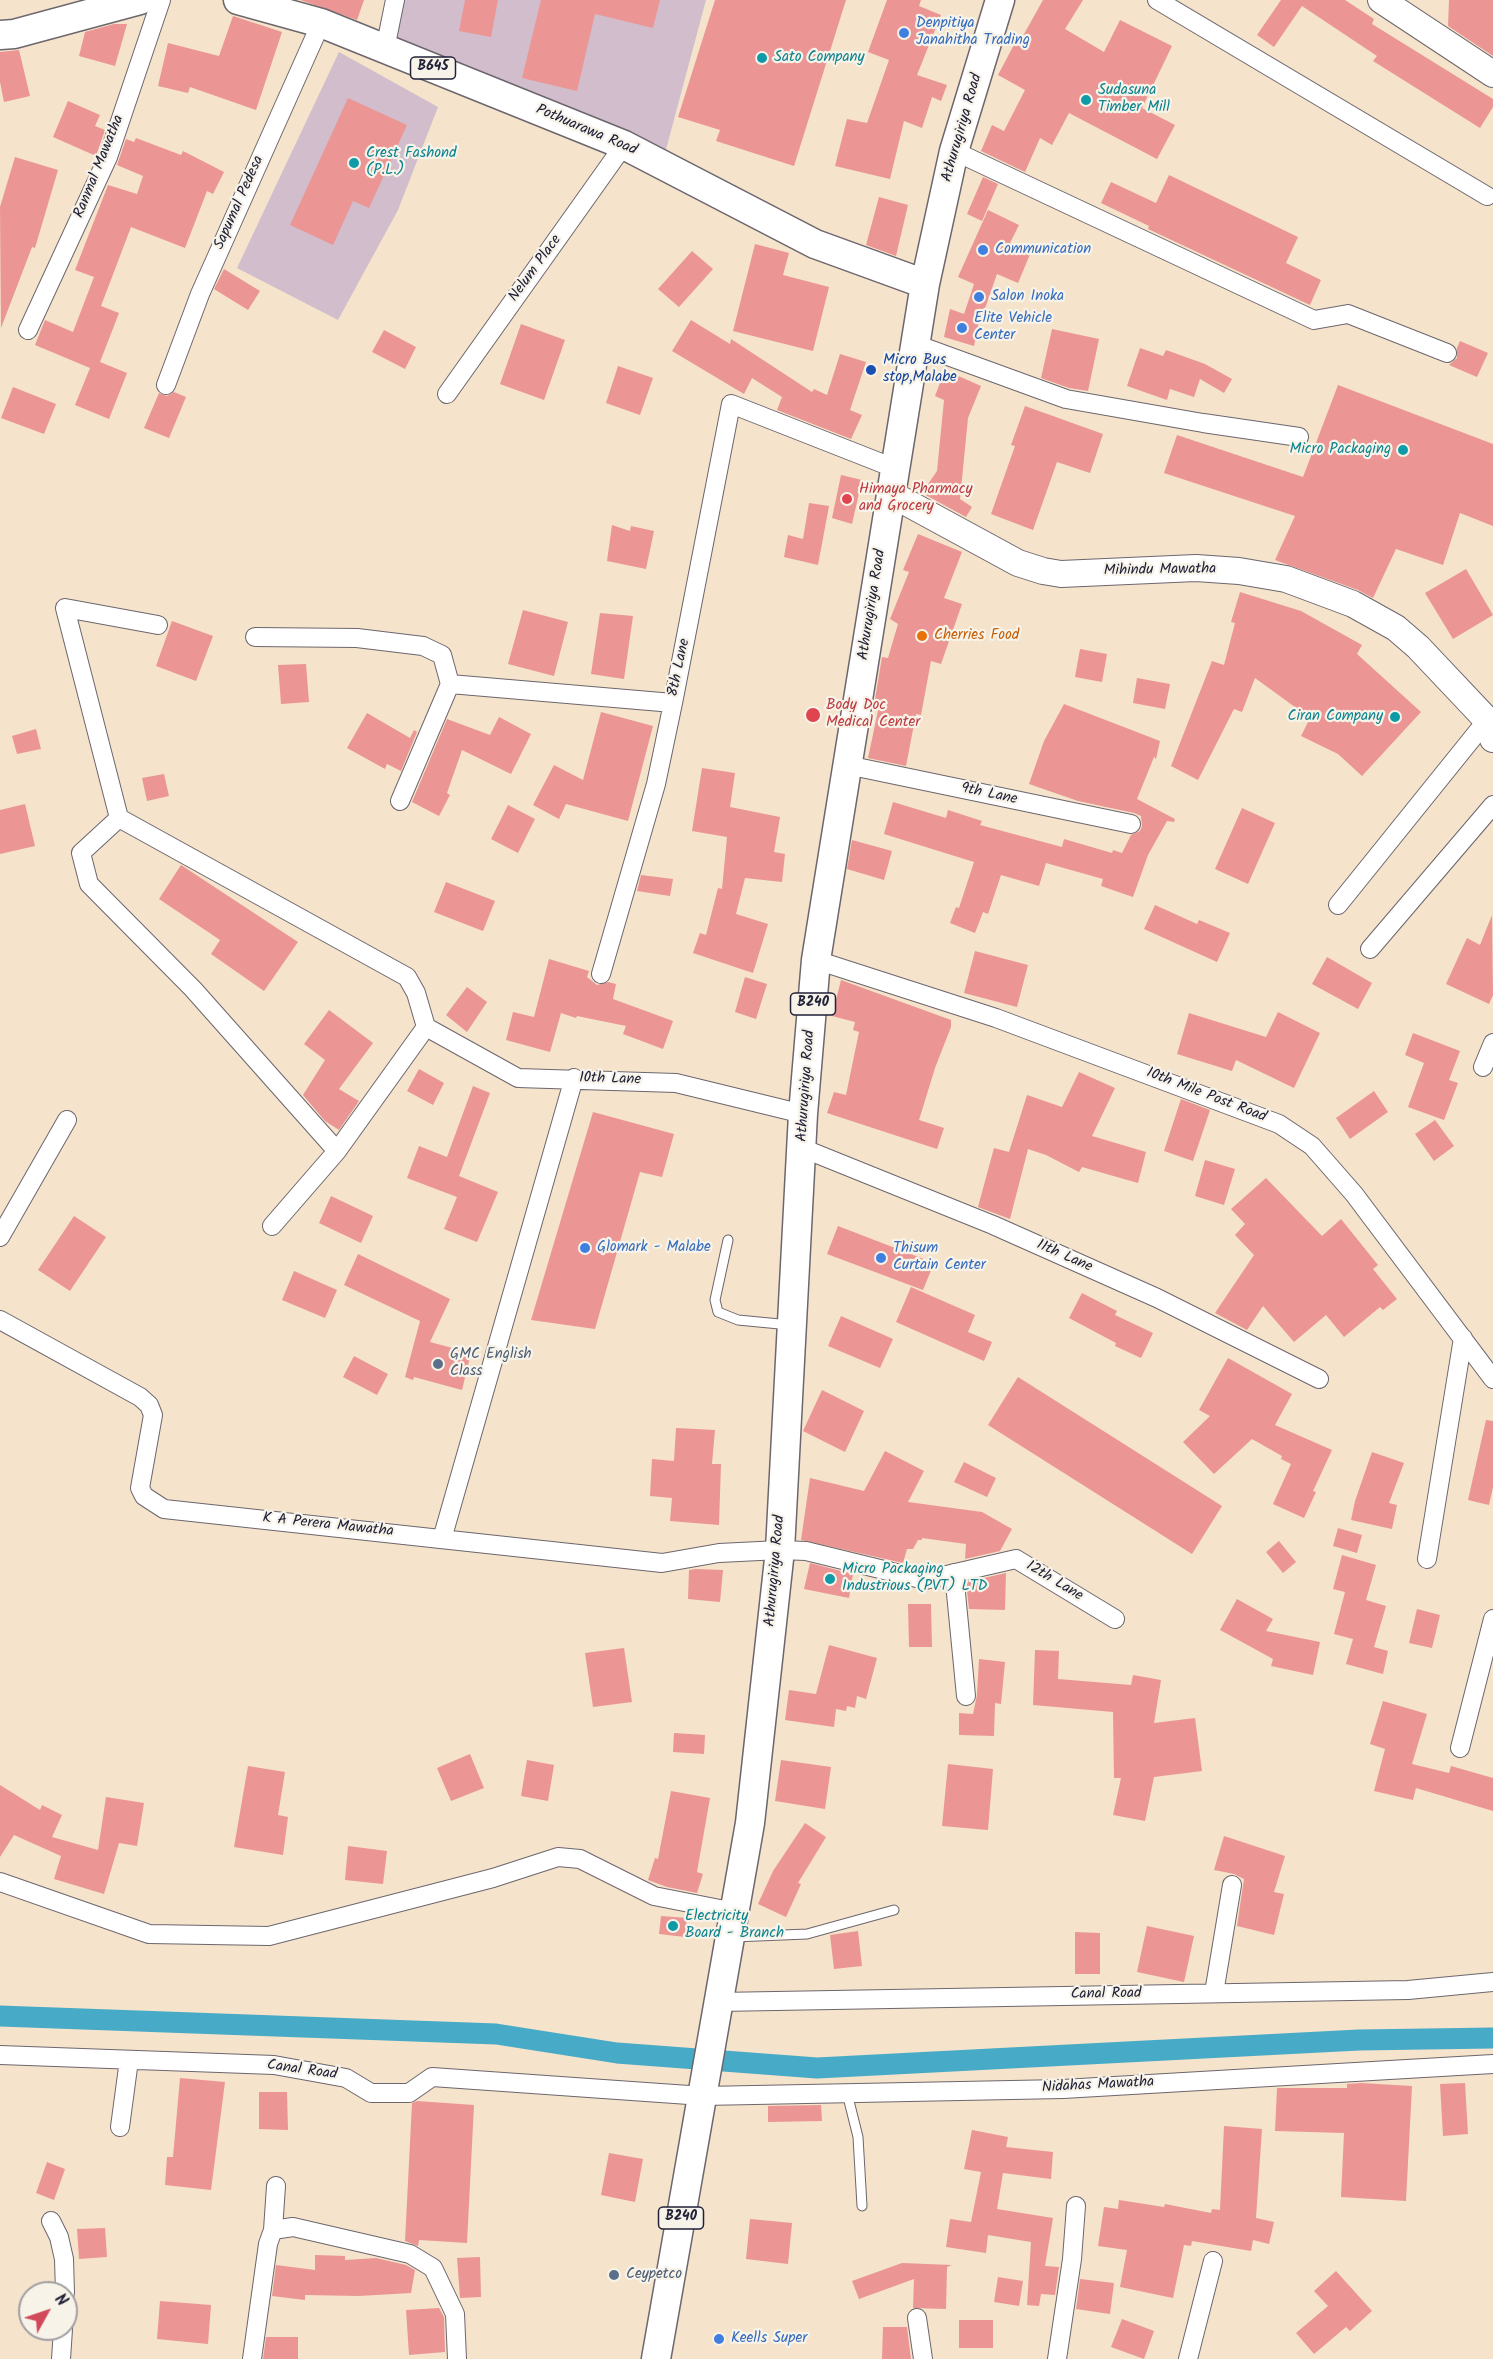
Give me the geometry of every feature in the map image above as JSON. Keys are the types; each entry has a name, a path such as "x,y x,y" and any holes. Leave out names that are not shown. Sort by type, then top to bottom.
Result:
{"main road":[{"name":"Pothuarawa Road","path":"238,0 321,23 624,145 815,244 925,284"},
{"name":"Athurugiriya Road","path":"704,2087 750,1823 780,1550 803,1113 816,960 925,284 954,151 1000,0"},
{"path":"0,35 14,34 132,1"},
{"name":"B240","path":"656,2359 704,2087"}],"street":[{"name":"Ranmal Mawatha","path":"28,330 108,157 161,0"},
{"path":"385,49 395,0"},
{"path":"1157,0 1487,196"},
{"path":"1381,0 1493,74"},
{"name":"Sapumal Pedesa","path":"166,385 200,294 321,23"},
{"name":"Nelum Place","path":"447,393 624,145"},
{"path":"954,151 1314,320 1348,314 1447,352"},
{"path":"915,344 1066,399 1299,437"},
{"name":"8th Lane","path":"450,684 673,704 731,405 892,481"},
{"name":"Mihindu Mawatha","path":"892,481 1018,563 1043,571 1060,574 1196,568 1239,571 1286,579 1353,604 1396,628 1468,698 1490,730"},
{"path":"158,625 65,608 119,818 407,977 416,993 426,1027 337,1152 272,1226"},
{"path":"255,637 357,638 423,646 442,655 450,684 400,801"},
{"path":"601,974 656,784 673,704"},
{"path":"1338,905 1490,730"},
{"name":"9th Lane","path":"847,765 1131,824"},
{"path":"1370,949 1493,805"},
{"path":"119,818 81,853 89,884 193,988 337,1152"},
{"name":"10th Mile Post Road","path":"816,960 996,1018 1279,1124 1311,1146 1354,1194 1493,1378"},
{"name":"10th Lane","path":"426,1027 518,1078 676,1083 803,1113"},
{"path":"1482,1067 1493,1043"},
{"path":"442,1539 574,1078"},
{"path":"0,1237 67,1120"},
{"name":"11th Lane","path":"802,1148 1015,1235 1157,1298 1319,1379"},
{"name":"K A Perera Mawatha","path":"0,1320 149,1404 153,1414 140,1488 144,1496 164,1509 662,1563 718,1553 780,1550"},
{"path":"1427,1559 1463,1338"},
{"name":"12th Lane","path":"780,1550 806,1551 925,1580 1016,1559 1115,1619"},
{"path":"954,1573 966,1696"},
{"path":"1460,1748 1493,1619"},
{"path":"0,1882 148,1934 269,1936 482,1881 558,1857 580,1859 654,1896 733,1924"},
{"path":"1214,1993 1232,1886"},
{"name":"Canal Road","path":"717,2011 1214,1993 1408,1990 1493,1982"},
{"name":"Canal Road","path":"0,2055 274,2065 346,2078 371,2093 409,2092 432,2077 704,2087"},
{"path":"120,2127 129,2060"},
{"name":"Nidahas Mawatha","path":"704,2087 847,2093 1063,2089 1493,2064"},
{"path":"252,2359 268,2244 273,2230 276,2186"},
{"path":"1057,2359 1072,2259 1076,2206"},
{"path":"51,2221 59,2237 64,2259 65,2281"},
{"path":"273,2230 293,2227 410,2254 433,2268 455,2314 457,2359"},
{"path":"1188,2359 1213,2261"},
{"path":"917,2318 923,2359"},
{"path":"61,2359 62,2341"}],"lane":[{"path":"728,1240 715,1300 718,1312 738,1320 792,1325"},
{"path":"733,1924 807,1934 894,1910"},
{"path":"847,2093 858,2137 862,2206"}],"shaded area":[{"path":"387,0 706,0 664,157 379,38"},
{"path":"339,52 438,107 398,210 338,320 237,268"}],"building":[{"path":"300,0 364,0 357,20"},
{"path":"465,0 498,0 491,37 459,31"},
{"path":"541,0 660,0 653,28 595,14 577,91 522,78"},
{"name":"Sato Company","path":"715,0 846,0 794,166 716,141 720,130 678,117"},
{"path":"887,0 921,0 919,6 941,15 917,75 947,85 941,101 932,97 922,128 904,121 890,179 835,166 847,119 867,123 889,60 868,52"},
{"path":"1043,0 1083,0 1065,29 1104,52 1120,20 1172,46 1142,108 1175,125 1157,159 1069,113 1052,145 1040,138 1025,172 981,151 992,125 1004,131 1025,90 998,75 1016,41 1019,43"},
{"path":"1281,0 1345,0 1374,19 1372,24 1493,99 1493,107 1480,128 1373,61 1377,56 1302,6 1274,47 1257,35"},
{"path":"1449,0 1493,0 1493,56 1448,26"},
{"path":"233,16 282,32 256,110 190,87 188,93 158,86 168,43 219,56"},
{"path":"114,24 127,24 115,66 79,56 85,32"},
{"path":"19,50 30,96 4,102 0,82 0,52"},
{"name":"Crest Fashond (P.L.)","path":"348,98 407,125 369,208 353,201 333,245 290,225"},
{"path":"68,101 100,115 95,126 105,130 96,156 53,137"},
{"path":"136,138 181,155 183,151 224,172 213,194 207,191 185,248 131,227 101,306 119,313 100,362 127,373 109,419 75,405 90,368 35,345 45,320 73,332 94,277 75,270 108,185 137,194 143,176 117,165 126,139 134,142"},
{"path":"15,157 58,170 35,248 32,247 1,328 0,207"},
{"path":"1169,175 1298,237 1286,263 1321,280 1310,305 1148,229 1149,226 1101,203 1111,182 1156,203"},
{"path":"983,177 998,184 982,221 967,214"},
{"path":"879,197 908,205 896,256 866,245"},
{"path":"988,210 1019,225 1010,243 1031,252 1018,283 997,274 982,317 980,316 974,346 944,337 950,309 964,314 974,284 958,277"},
{"path":"755,244 789,253 783,275 829,287 813,351 733,331"},
{"path":"692,251 713,269 679,307 658,289"},
{"path":"224,269 260,291 248,310 214,289"},
{"path":"691,320 730,344 731,339 812,392 814,389 827,395 840,354 866,362 850,410 862,415 851,439 777,410 782,397 752,378 744,394 672,351"},
{"path":"521,324 565,340 544,400 500,384"},
{"path":"1052,329 1099,339 1088,391 1069,388 1041,378"},
{"path":"384,330 416,347 405,369 372,352"},
{"path":"1460,341 1488,353 1477,377 1449,365 1457,358"},
{"path":"1140,348 1163,356 1166,350 1205,364 1232,379 1224,393 1200,379 1194,397 1170,389 1167,400 1127,386"},
{"path":"618,366 653,378 640,415 606,403"},
{"path":"945,370 981,386 968,418 960,499 972,507 966,517 922,493 937,471 944,400 935,396"},
{"path":"1338,385 1493,444 1493,526 1460,513 1443,565 1396,549 1373,598 1358,590 1275,560 1295,516 1164,473 1177,435 1303,477"},
{"path":"13,387 56,404 44,434 1,418"},
{"path":"174,392 186,397 169,438 144,428 159,393 167,396"},
{"path":"1025,406 1103,434 1090,473 1057,462 1033,530 991,514 1015,446 1011,445"},
{"name":"Himaya Pharmacy and Grocery","path":"841,475 862,480 852,524 832,518"},
{"path":"809,503 829,506 818,565 784,557 788,535 803,539"},
{"path":"612,525 630,531 631,526 654,531 646,569 607,561"},
{"path":"918,534 962,552 944,598 962,604 941,664 931,661 921,715 916,714 906,766 868,758 879,706 874,705 882,657 888,658 898,624 890,619 909,572 903,570"},
{"path":"1466,569 1493,615 1453,639 1425,593"},
{"path":"1240,592 1301,611 1362,645 1357,654 1421,712 1362,776 1338,754 1301,736 1310,718 1255,678 1242,712 1234,709 1198,780 1171,766 1212,661 1224,665 1235,623 1231,622"},
{"path":"523,610 568,622 554,676 508,664"},
{"path":"600,613 633,616 624,679 591,674"},
{"path":"172,621 213,636 196,681 156,666"},
{"path":"1080,649 1107,654 1102,682 1075,677"},
{"path":"306,664 309,702 281,704 278,665"},
{"path":"1137,678 1170,684 1165,709 1133,703"},
{"path":"1064,704 1160,741 1156,759 1154,757 1137,799 1175,819 1174,822 1167,821 1148,855 1133,897 1101,886 1103,879 1046,863 1039,886 1001,875 988,914 983,912 975,933 950,923 956,907 959,908 974,862 884,834 893,802 946,818 948,810 982,821 980,825 1062,847 1064,839 1112,853 1113,850 1122,853 1131,835 1140,831 1141,816 1134,813 1078,801 1029,784 1044,741"},
{"path":"601,712 653,726 628,821 566,804 559,819 533,805 554,765 583,780"},
{"path":"367,713 410,738 414,730 417,732 401,771 387,764 385,769 347,748"},
{"path":"499,717 531,734 511,774 462,750 447,793 450,795 439,816 412,802 447,719 490,735"},
{"path":"36,729 41,749 17,754 12,736"},
{"path":"702,768 735,773 730,807 780,817 774,852 785,854 782,882 745,878 736,914 768,924 753,973 693,953 700,933 706,935 718,888 722,889 727,837 692,831"},
{"path":"164,774 169,796 147,801 142,778"},
{"path":"25,804 35,846 0,854 0,810"},
{"path":"508,805 535,819 518,853 491,839"},
{"path":"1242,808 1275,823 1248,884 1215,869"},
{"path":"852,840 892,851 884,880 847,869"},
{"path":"181,865 298,942 264,991 211,954 220,940 159,899"},
{"path":"641,875 673,879 670,896 637,891"},
{"path":"446,882 495,901 483,931 434,912"},
{"path":"1155,905 1197,924 1199,920 1230,933 1217,962 1144,929"},
{"path":"1492,915 1493,995 1489,1004 1446,984 1467,938 1480,945"},
{"path":"975,951 1028,965 1017,1007 964,993"},
{"path":"1327,957 1372,983 1358,1009 1312,984"},
{"path":"549,959 589,971 587,977 597,985 608,982 616,984 613,999 673,1021 663,1049 623,1034 626,1026 577,1016 576,1018 561,1013 550,1052 506,1040 513,1012 534,1017"},
{"path":"745,977 767,984 756,1019 735,1012"},
{"path":"841,980 951,1020 951,1027 919,1120 944,1128 937,1149 827,1113 834,1092 846,1095 859,1032 853,1030 855,1022 832,1016"},
{"path":"467,987 487,1002 467,1032 446,1015"},
{"path":"329,1010 373,1043 339,1089 359,1101 339,1130 325,1121 303,1095 325,1060 304,1044"},
{"path":"1278,1012 1320,1033 1294,1088 1236,1060 1232,1071 1177,1054 1189,1013 1266,1037"},
{"path":"1413,1033 1460,1051 1449,1080 1458,1083 1444,1120 1408,1107 1424,1063 1405,1055"},
{"path":"419,1069 444,1083 433,1105 407,1091"},
{"path":"1079,1072 1115,1088 1092,1136 1146,1152 1138,1183 1082,1167 1079,1172 1046,1155 1028,1149 1010,1219 978,1207 994,1148 1009,1152 1027,1095 1062,1107"},
{"path":"473,1086 490,1093 459,1176 498,1192 477,1242 444,1229 457,1197 407,1178 419,1146 447,1157"},
{"path":"1374,1091 1388,1112 1350,1139 1336,1118"},
{"path":"1181,1099 1210,1110 1193,1161 1164,1151"},
{"name":"Glomark - Malabe","path":"593,1112 674,1134 662,1177 640,1172 595,1329 531,1320"},
{"path":"1435,1120 1454,1146 1434,1161 1415,1134"},
{"path":"1205,1160 1235,1169 1224,1205 1195,1196"},
{"path":"1266,1178 1322,1236 1341,1219 1378,1265 1373,1269 1397,1299 1383,1310 1380,1307 1344,1337 1326,1315 1294,1342 1263,1306 1247,1330 1215,1313 1254,1255 1235,1235 1245,1224 1231,1209"},
{"path":"331,1196 373,1216 361,1243 319,1223"},
{"path":"74,1216 106,1237 70,1291 38,1270"},
{"name":"Thisum Curtain Center","path":"838,1226 934,1263 923,1290 827,1254"},
{"path":"358,1254 450,1299 430,1342 471,1353 462,1390 414,1377 413,1380 405,1377 420,1321 344,1285"},
{"path":"294,1271 337,1290 325,1318 282,1300"},
{"path":"911,1287 975,1315 968,1332 992,1342 984,1361 896,1322"},
{"path":"1082,1293 1117,1311 1115,1315 1153,1333 1141,1358 1115,1346 1116,1343 1069,1318"},
{"path":"841,1316 893,1339 880,1368 828,1346"},
{"path":"354,1356 388,1374 377,1395 343,1377"},
{"path":"1228,1358 1292,1394 1275,1425 1332,1450 1313,1491 1316,1492 1304,1518 1273,1504 1291,1464 1281,1459 1282,1456 1252,1439 1214,1474 1183,1442 1210,1416 1199,1410"},
{"path":"1018,1377 1222,1506 1192,1554 988,1425"},
{"path":"822,1390 864,1411 845,1452 803,1431"},
{"path":"1486,1420 1493,1421 1493,1487 1489,1505 1468,1500"},
{"path":"676,1428 715,1430 712,1464 721,1464 719,1525 670,1521 672,1498 650,1496 652,1459 674,1461"},
{"path":"885,1451 924,1471 908,1502 982,1512 1012,1529 1000,1551 965,1559 966,1544 922,1538 918,1540 913,1549 907,1549 903,1563 801,1540 810,1478 864,1491"},
{"path":"1372,1452 1404,1463 1389,1503 1397,1505 1392,1529 1351,1520"},
{"path":"964,1462 996,1478 987,1497 954,1482"},
{"path":"1338,1528 1362,1535 1357,1553 1333,1546"},
{"path":"1279,1541 1296,1562 1283,1573 1266,1552"},
{"path":"1342,1555 1376,1565 1366,1600 1386,1606 1374,1647 1388,1651 1383,1674 1346,1664 1353,1639 1334,1634 1345,1592 1333,1589"},
{"name":"Micro Packaging Industrious (PVT) LTD","path":"810,1563 853,1574 849,1598 804,1589"},
{"path":"689,1570 723,1570 720,1602 688,1599"},
{"path":"1006,1573 1005,1610 969,1609 966,1582"},
{"path":"1237,1599 1273,1619 1266,1631 1320,1642 1313,1675 1271,1666 1273,1659 1220,1630"},
{"path":"908,1604 931,1604 932,1647 909,1647"},
{"path":"1417,1609 1440,1615 1432,1648 1409,1643"},
{"path":"829,1645 877,1658 866,1699 857,1696 855,1708 847,1706 846,1711 836,1709 834,1727 785,1720 789,1690 816,1694"},
{"path":"624,1648 632,1702 593,1707 585,1653"},
{"path":"1035,1650 1059,1651 1058,1679 1131,1685 1133,1675 1161,1680 1154,1723 1195,1718 1202,1771 1154,1777 1145,1821 1113,1815 1121,1778 1114,1778 1113,1712 1033,1705"},
{"path":"979,1659 1005,1662 1001,1704 995,1703 994,1736 959,1735 959,1713 973,1714 977,1695"},
{"path":"1383,1701 1427,1714 1412,1764 1449,1773 1451,1766 1493,1778 1493,1811 1416,1788 1413,1800 1374,1791 1385,1749 1370,1744"},
{"path":"674,1733 705,1735 704,1754 673,1752"},
{"path":"470,1754 484,1788 451,1801 437,1768"},
{"path":"527,1760 554,1765 548,1801 521,1796"},
{"path":"781,1760 831,1767 825,1809 775,1801"},
{"path":"948,1764 993,1769 988,1830 942,1826"},
{"path":"248,1766 285,1772 278,1815 288,1817 283,1855 234,1847"},
{"path":"0,1785 40,1810 42,1805 62,1815 52,1837 98,1850 106,1797 144,1803 137,1846 119,1843 104,1894 54,1879 61,1856 14,1835 0,1857"},
{"path":"671,1791 710,1798 697,1872 703,1874 697,1893 667,1887 648,1880 655,1858 658,1859"},
{"path":"805,1823 826,1837 798,1883 801,1884 786,1917 758,1904 773,1871"},
{"path":"1224,1836 1285,1856 1274,1892 1284,1894 1274,1935 1237,1926 1244,1879 1234,1874 1214,1870"},
{"path":"348,1846 387,1851 383,1884 345,1880"},
{"name":"Electricity Board - Branch","path":"661,1916 687,1918 685,1937 659,1934"},
{"path":"1147,1926 1194,1936 1184,1982 1137,1972"},
{"path":"858,1931 862,1966 834,1969 830,1935"},
{"path":"1075,1932 1100,1933 1100,1974 1075,1974"},
{"path":"180,2078 225,2082 211,2190 165,2185 167,2157 173,2157"},
{"path":"1465,2083 1468,2134 1443,2136 1440,2084"},
{"path":"1347,2084 1412,2086 1406,2201 1341,2197 1344,2133 1275,2131 1277,2088 1347,2088"},
{"path":"259,2092 287,2092 288,2130 259,2129"},
{"path":"417,2101 474,2105 467,2243 419,2240 418,2246 405,2241 412,2103"},
{"path":"821,2105 822,2121 768,2122 768,2106"},
{"path":"1224,2126 1262,2129 1256,2218 1274,2222 1269,2244 1253,2240 1251,2251 1192,2241 1191,2246 1184,2245 1173,2298 1120,2287 1127,2250 1098,2246 1104,2207 1118,2209 1119,2200 1164,2207 1165,2204 1211,2213 1212,2209 1220,2210"},
{"path":"972,2130 1008,2137 1006,2147 1053,2152 1051,2179 1003,2173 997,2209 1053,2218 1045,2266 1059,2267 1055,2295 1041,2294 1039,2306 1027,2305 1031,2242 988,2235 986,2253 946,2247 950,2219 971,2222 981,2172 964,2169"},
{"path":"609,2153 643,2159 635,2202 601,2195"},
{"path":"47,2162 65,2169 54,2200 36,2193"},
{"path":"750,2219 792,2223 788,2264 746,2259"},
{"path":"105,2228 107,2257 79,2259 77,2229"},
{"path":"315,2255 345,2256 345,2260 376,2258 406,2265 415,2270 411,2293 359,2296 305,2295 305,2300 272,2296 276,2265 315,2270"},
{"path":"480,2257 481,2297 460,2298 457,2258"},
{"path":"902,2263 952,2265 947,2267 946,2309 913,2308 914,2279 859,2299 852,2281"},
{"path":"1336,2271 1372,2311 1350,2331 1346,2327 1314,2354 1296,2333 1328,2306 1314,2291"},
{"path":"998,2277 1023,2281 1019,2306 994,2302"},
{"path":"1080,2279 1114,2283 1110,2314 1076,2309"},
{"path":"160,2301 211,2305 208,2344 157,2339"},
{"path":"439,2308 444,2317 445,2352 409,2355 406,2310"},
{"path":"1122,2319 1154,2331 1144,2359 1111,2347"},
{"path":"959,2320 993,2320 993,2348 959,2348"},
{"path":"883,2327 907,2327 911,2359 882,2359"},
{"path":"266,2337 298,2337 298,2359 263,2359"}],"waterway":[{"path":"0,2016 496,2034 617,2053 817,2068 1359,2040 1493,2038"}],"place":[{"name":"Denpitiya Janahitha Trading","path":"904,33"},
{"name":"Sato Company","path":"762,58"},
{"name":"Sudasuna Timber Mill","path":"1086,100"},
{"name":"Crest Fashond (P.L.)","path":"354,163"},
{"name":"Communication","path":"983,250"},
{"name":"Salon Inoka","path":"979,297"},
{"name":"Elite Vehicle Center","path":"962,328"},
{"name":"Micro Bus stop,Malabe","path":"871,370"},
{"name":"Micro Packaging","path":"1403,450"},
{"name":"Himaya Pharmacy and Grocery","path":"847,499"},
{"name":"Cherries Food","path":"922,636"},
{"name":"Body Doc Medical Center","path":"813,715"},
{"name":"Ciran Company","path":"1395,717"},
{"name":"Glomark - Malabe","path":"585,1248"},
{"name":"Thisum Curtain Center","path":"881,1258"},
{"name":"GMC English Class","path":"438,1364"},
{"name":"Micro Packaging Industrious (PVT) LTD","path":"830,1579"},
{"name":"Electricity Board - Branch","path":"673,1926"},
{"name":"Ceypetco","path":"614,2275"},
{"name":"Keells Super","path":"719,2339"}]}
